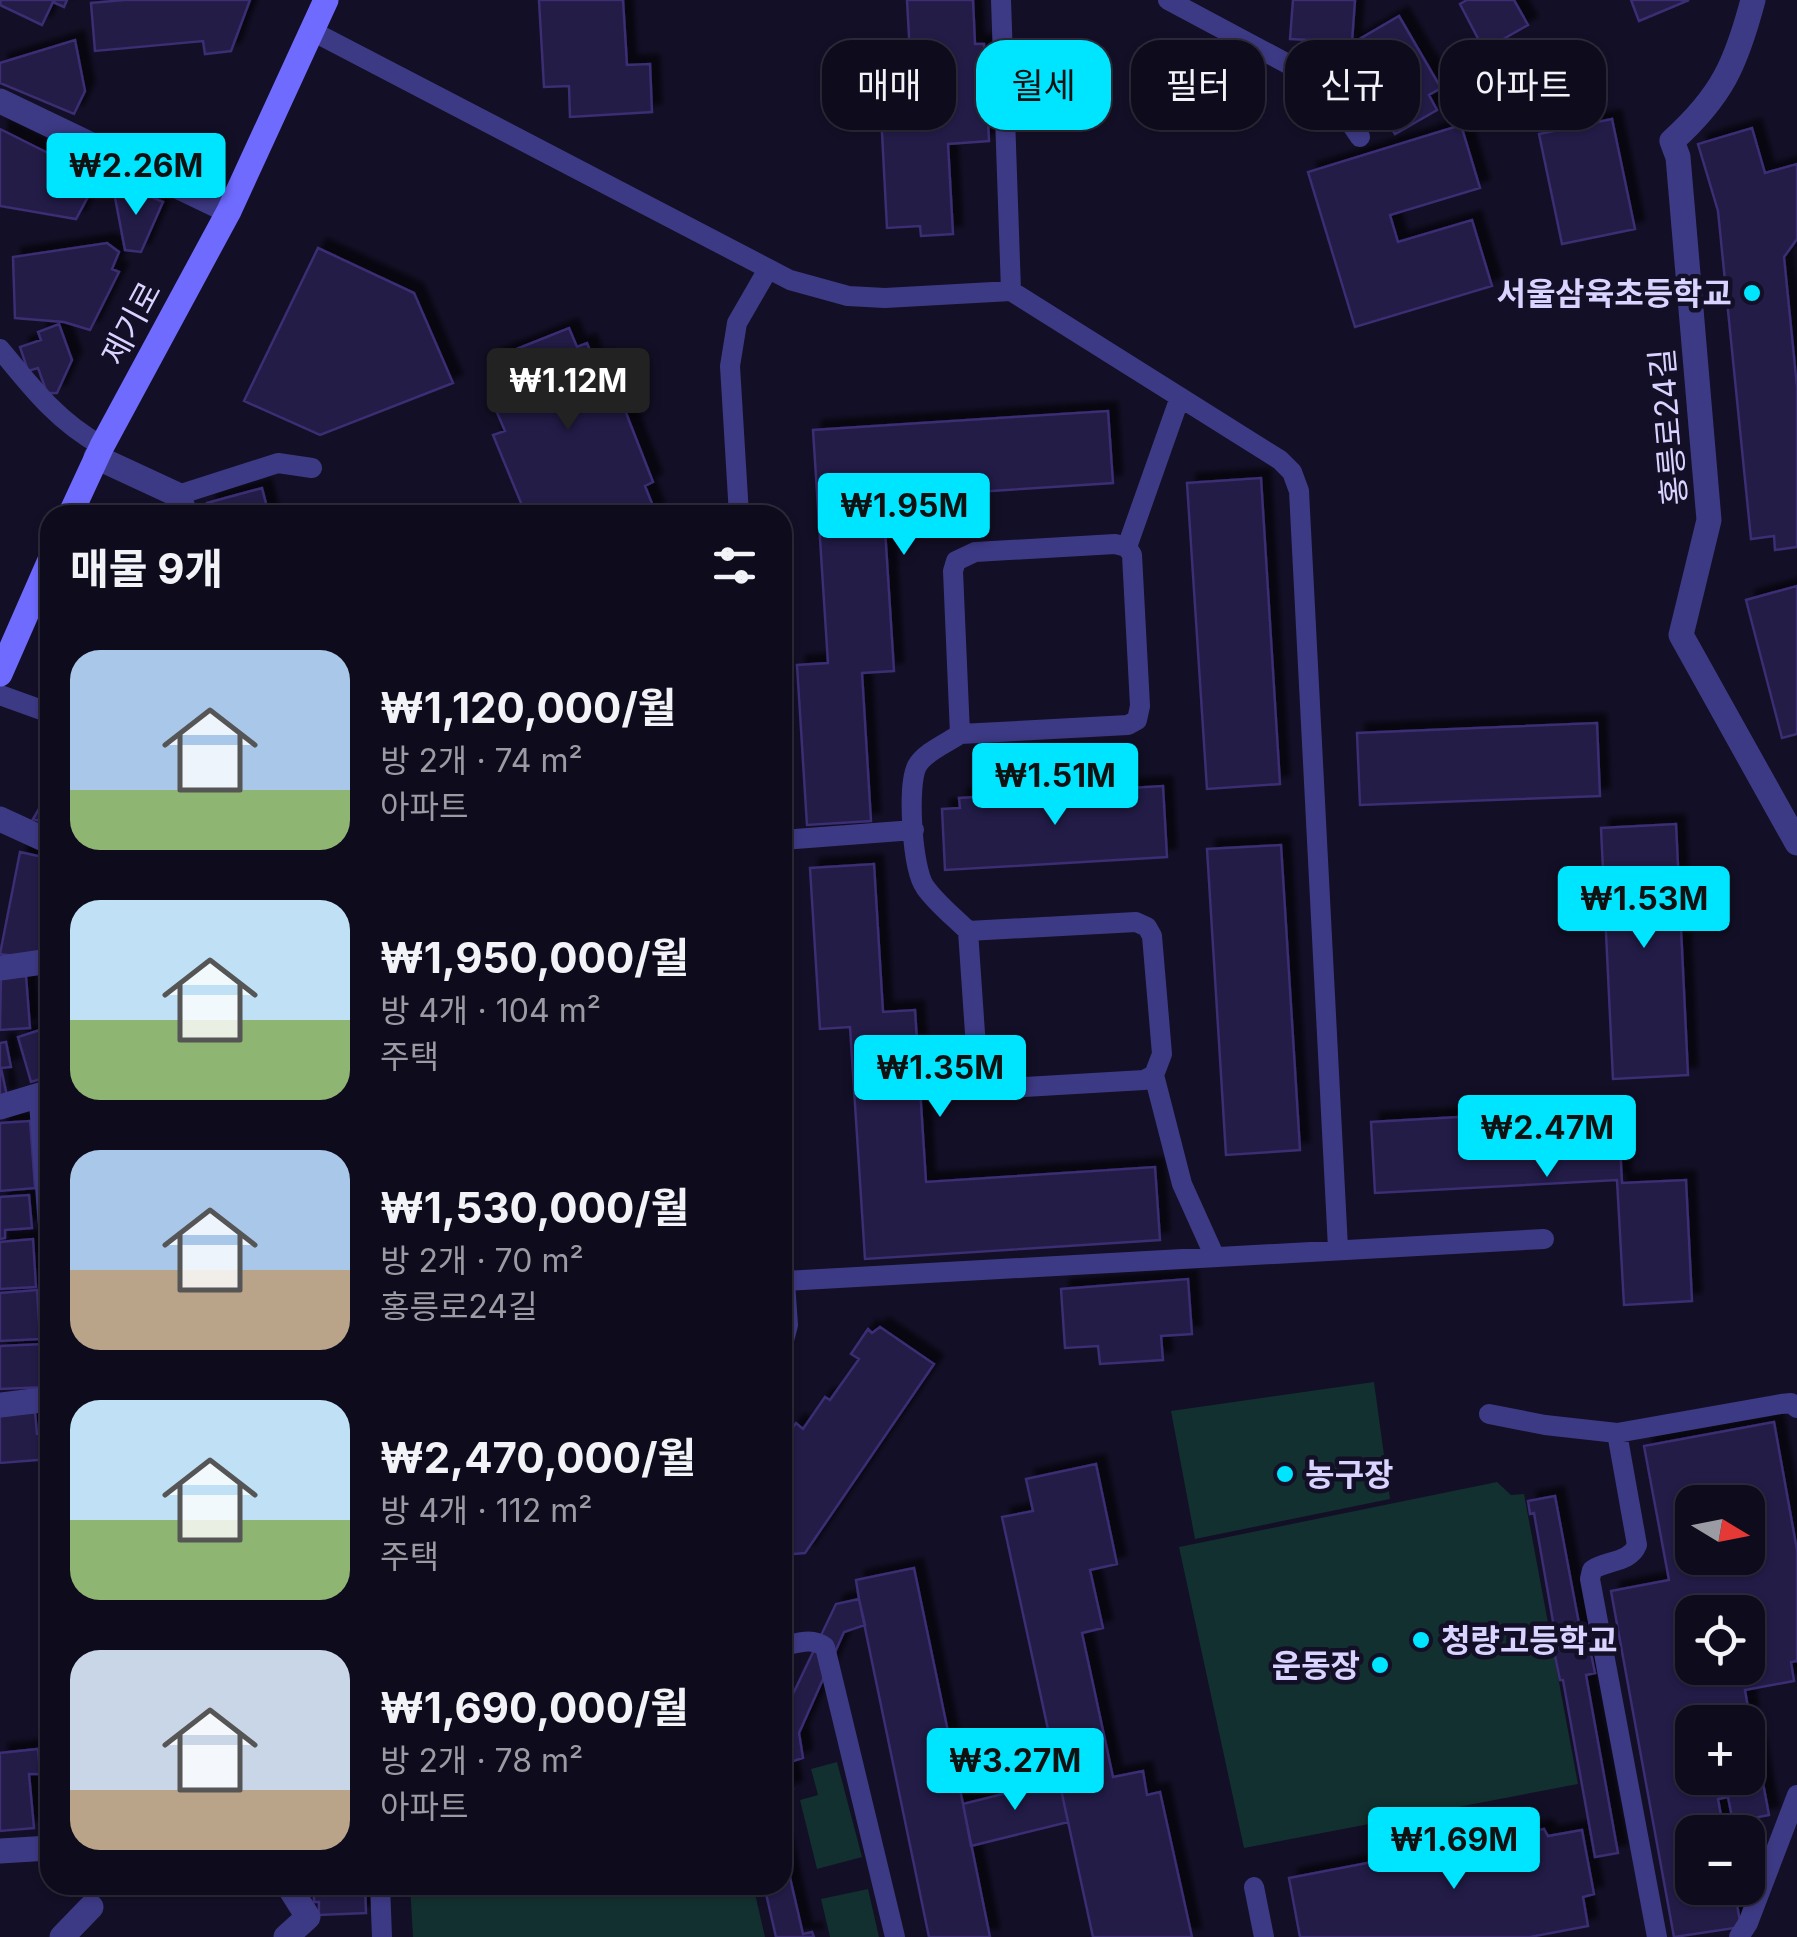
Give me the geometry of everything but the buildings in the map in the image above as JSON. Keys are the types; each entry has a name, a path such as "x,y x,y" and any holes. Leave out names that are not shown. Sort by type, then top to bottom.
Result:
{"main road":[{"name":"제기로","path":"75,505 99,451 229,210 326,0"},
{"path":"0,674 8,633 40,577"}],"street":[{"name":"홍릉로24길","path":"1753,0 1738,58 1704,113 1672,141 1678,158 1709,520 1681,635 1797,843"},
{"path":"0,101 229,210"},
{"path":"99,451 182,505"},
{"path":"0,819 40,837"},
{"path":"0,968 40,962"},
{"path":"0,1108 40,1095"},
{"path":"0,1406 40,1400"},
{"path":"0,1851 40,1849"},
{"path":"286,1937 308,1917 294,1895"},
{"path":"62,1937 92,1907"}],"lane":[{"path":"1001,0 1011,292"},
{"path":"1168,0 1318,80 1360,137"},
{"path":"312,32 767,271 817,290 885,298 1011,292 1280,460 1292,472 1299,491 1338,1248"},
{"path":"739,505 731,354 737,324 767,271"},
{"path":"0,349 56,415 99,451"},
{"path":"1154,1074 1144,1080 992,1089 982,1086 978,1077 968,931 926,889 916,864 912,780 923,759 960,734 1128,726 1137,720 1140,706 1132,555 1127,546 1180,397"},
{"path":"182,505 278,463 312,468"},
{"path":"960,734 952,571 956,562 975,552 1127,546"},
{"path":"0,695 40,709"},
{"path":"792,839 914,830"},
{"path":"968,931 1136,922 1147,927 1152,936 1162,1054 1154,1074 1182,1184 1214,1256"},
{"path":"792,1281 1544,1239"},
{"path":"1489,1414 1618,1433 1781,1404 1791,1403 1797,1408"},
{"path":"1618,1433 1638,1545 1626,1558 1592,1570 1590,1579 1657,1937"},
{"path":"792,1644 818,1642 825,1648 895,1937"},
{"path":"1740,1937 1797,1796"},
{"path":"1254,1887 1264,1937"},
{"path":"380,1895 382,1937"}],"green space":[{"name":"농구장","path":"1374,1382 1390,1499 1195,1539 1171,1411"},
{"name":"운동장","path":"1497,1482 1511,1495 1524,1494 1578,1784 1244,1848 1179,1547"},
{"path":"837,1762 862,1857 817,1869 800,1800 818,1795 811,1769"},
{"path":"868,1889 879,1937 830,1937 821,1899"},
{"path":"411,1895 755,1895 765,1937 413,1937"}],"place":[{"name":"서울삼육초등학교","path":"1752,293"},
{"name":"농구장","path":"1285,1474"},
{"name":"청량고등학교","path":"1421,1640"},
{"name":"운동장","path":"1380,1665"}]}
